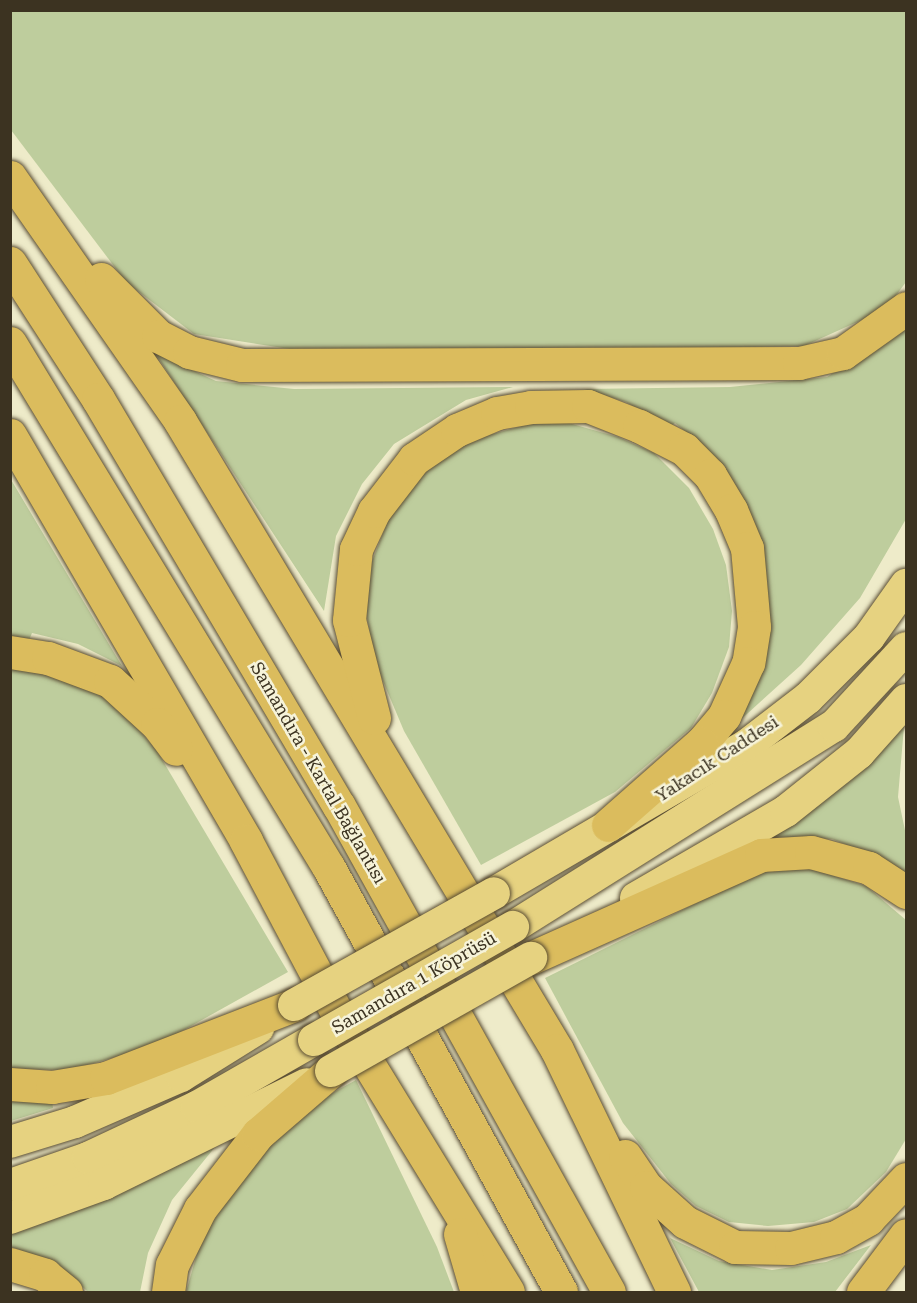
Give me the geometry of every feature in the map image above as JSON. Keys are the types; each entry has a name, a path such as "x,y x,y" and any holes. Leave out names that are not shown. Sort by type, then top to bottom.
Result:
{"highway":[{"path":"10,177 42,219 180,421 557,1050 646,1187 685,1222 735,1247 791,1248 836,1237 868,1219 906,1179"},
{"path":"42,219 158,336 189,352 242,365 799,363 843,353 906,308"},
{"name":"Samandıra - Kartal Bağlantısı","path":"10,263 98,399 339,807 609,1293"},
{"path":"10,343 329,868 561,1293"},
{"path":"404,795 357,666 349,620 356,549 391,486 414,459 457,430 497,413 588,406 684,449 710,475 747,548 753,588 748,663 724,716 701,743 608,825"},
{"path":"10,435 246,841 336,1011 508,1293"},
{"name":"Yakacık Caddesi","path":"294,1005 494,893 747,745 808,698 869,637 906,585"},
{"name":"Yakacık Caddesi","path":"513,927 834,726 906,648"},
{"path":"10,652 48,658 110,681 157,724 246,841"},
{"path":"10,1218 104,1184 331,1071 786,811 859,753 906,700"},
{"path":"531,958 761,855 811,852 869,868 906,892"},
{"name":"Samandıra 1 Köprüsü","path":"10,1185 88,1158 197,1107 513,927"},
{"path":"10,1084 52,1087 106,1078 294,1005"},
{"path":"10,1142 75,1122 181,1076 294,1005"},
{"path":"557,1050 674,1293"},
{"path":"168,1293 172,1265 200,1209 258,1134 331,1071"},
{"path":"408,1131 457,1225 477,1293"},
{"path":"863,1293 906,1235"},
{"path":"10,1264 45,1275 66,1293"}],"green space":[{"path":"10,11 906,11 906,282 886,309 804,346 322,354 194,334 126,282 11,130"},
{"path":"906,325 906,519 860,598 801,665 726,733 762,625 708,450 675,423 669,428 626,402 584,389 730,387 827,377"},
{"path":"155,353 216,381 294,389 513,387 466,400 394,444 362,484 336,536 324,611"},
{"path":"551,418 618,437 654,453 689,488 713,529 726,565 732,611 729,647 712,693 691,728 615,792 481,865 404,731 375,662 366,611 371,564 390,515 412,483 438,459 467,441"},
{"path":"10,478 122,666 78,644 32,633 29,640 11,640"},
{"path":"11,667 37,668 93,688 130,719 157,751 288,972 157,1045 70,1070 11,1069"},
{"path":"905,715 898,797 906,835 906,877 887,861 832,839 771,837"},
{"path":"812,869 866,886 906,920 906,1139 886,1172 847,1209 814,1222 768,1226 729,1222 696,1206 671,1184 623,1123 545,978 759,872"},
{"path":"356,1080 437,1247 454,1292 186,1292 201,1240 249,1167 307,1107"},
{"path":"10,1098 52,1101 53,1108 11,1121"},
{"path":"215,1147 172,1200 148,1253 140,1292 88,1292 57,1263 11,1247 11,1232 131,1188"},
{"path":"670,1238 719,1261 772,1270 826,1262 871,1245 835,1292 699,1292"}]}
